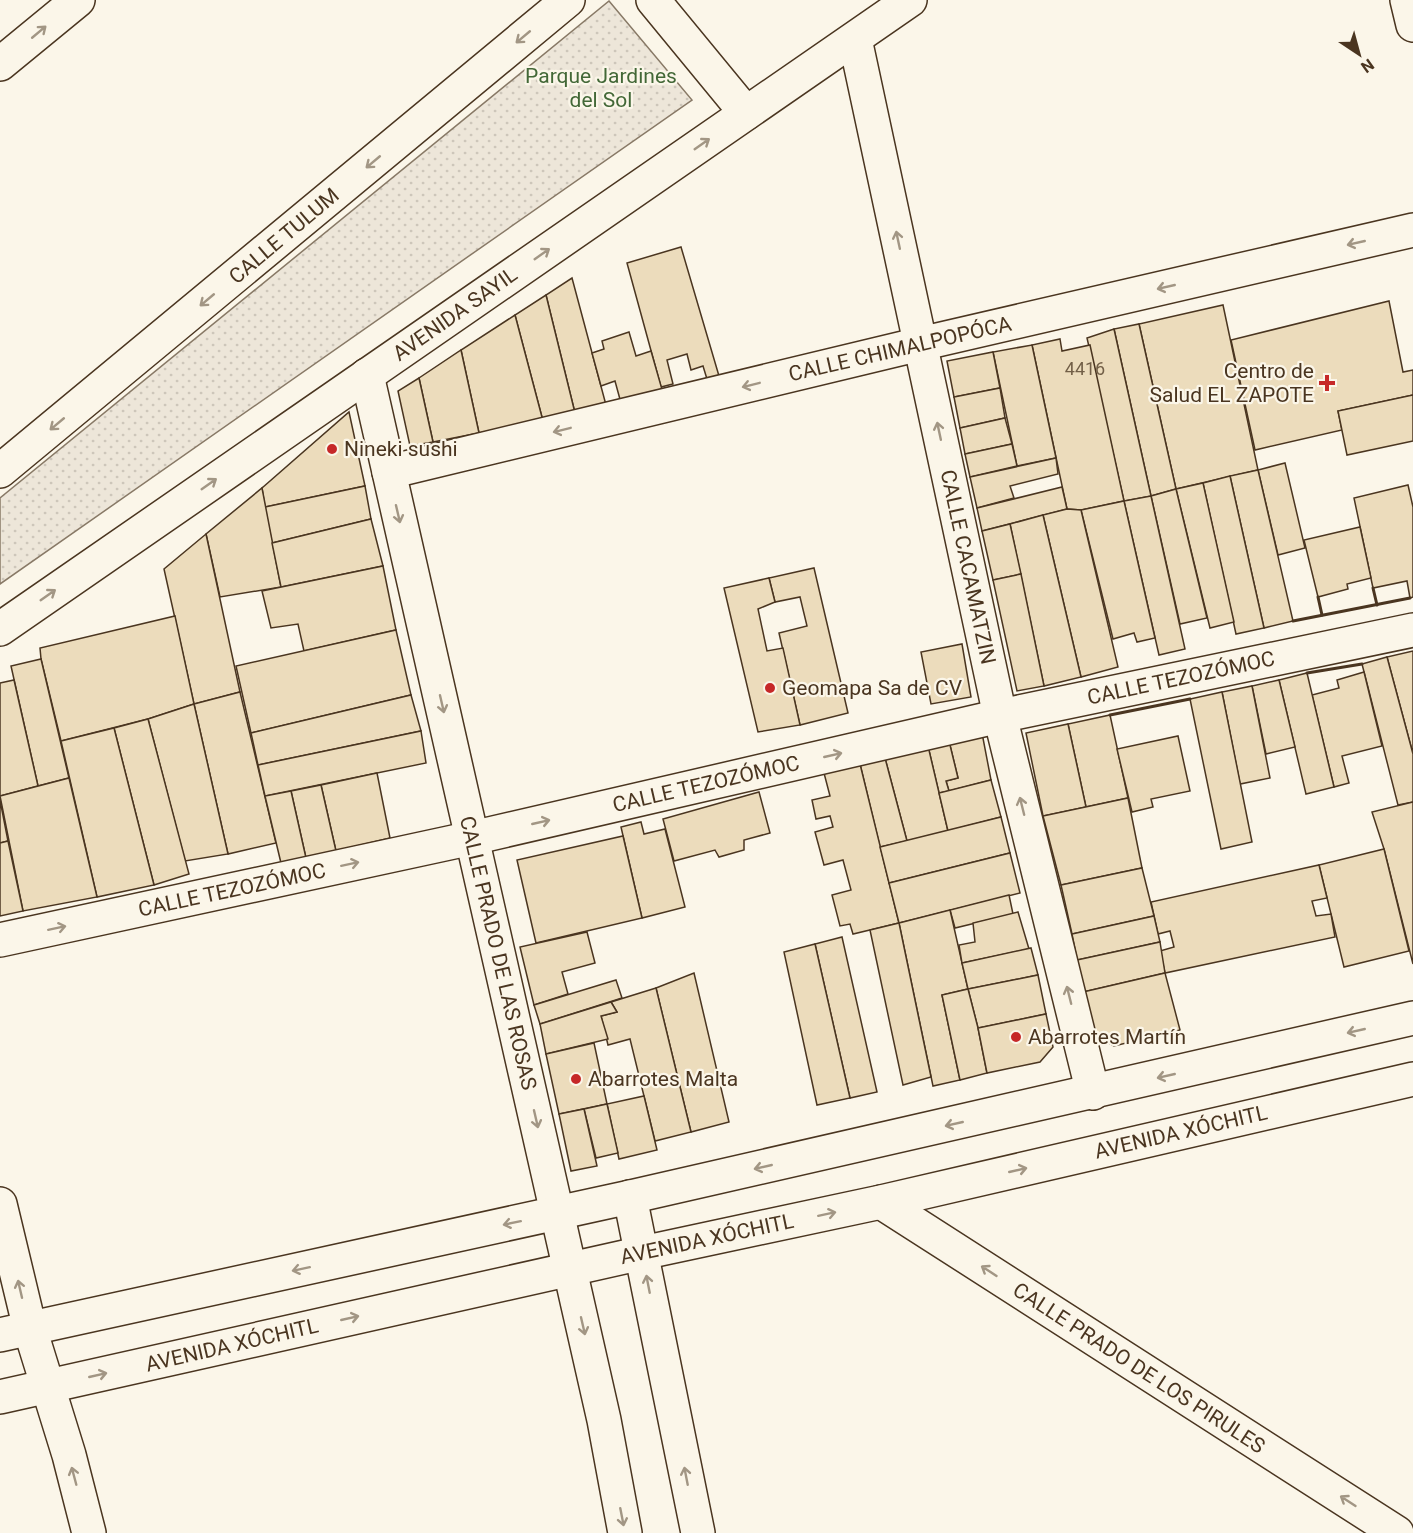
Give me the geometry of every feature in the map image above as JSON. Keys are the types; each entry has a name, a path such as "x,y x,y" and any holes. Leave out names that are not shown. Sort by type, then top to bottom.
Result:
{"street":[{"path":"0,64 78,0"},
{"name":"CALLE TULUM","path":"0,471 568,0"},
{"path":"653,0 746,113"},
{"name":"AVENIDA SAYIL","path":"0,628 910,0"},
{"path":"1407,0 1413,25"},
{"name":"CALLE CACAMATZIN","path":"855,39 1000,716 1093,1093"},
{"name":"CALLE CHIMALPOPÓCA","path":"389,472 920,344 1413,230"},
{"name":"CALLE PRADO DE LAS ROSAS","path":"368,375 604,1420 625,1533"},
{"name":"CALLE TEZOZÓMOC","path":"0,940 472,838 1000,716 1413,630"},
{"path":"15,1332 630,1197 1413,1018"},
{"name":"AVENIDA XÓCHITL","path":"0,1397 642,1253 881,1202 1413,1079"},
{"path":"630,1197 698,1533"},
{"name":"CALLE PRADO DE LOS PIRULES","path":"881,1202 1397,1533"},
{"path":"0,1204 15,1332 48,1386 89,1533"}],"green space":[{"name":"Parque Jardines del Sol","path":"609,1 692,100 0,584 0,498"}],"building":[{"path":"681,247 719,376 707,379 703,366 691,370 687,354 667,360 673,384 661,387 627,263"},
{"path":"572,278 606,405 575,413 546,295"},
{"path":"546,295 575,413 543,421 515,315"},
{"name":"Centro de Salud EL ZAPOTE","path":"1389,301 1403,372 1413,370 1413,395 1338,411 1342,430 1255,450 1231,340"},
{"path":"1223,305 1258,470 1176,489 1139,324"},
{"path":"515,315 543,421 479,433 461,350"},
{"path":"1139,324 1176,489 1151,496 1114,329"},
{"path":"1114,329 1151,496 1124,501 1087,338"},
{"path":"629,332 636,356 651,351 663,393 621,403 615,381 601,386 592,353 604,349 602,341"},
{"path":"1060,339 1062,351 1090,345 1124,501 1081,510 1067,509 1032,345"},
{"path":"1032,345 1056,458 1017,466 993,352"},
{"path":"461,350 479,433 433,442 419,378"},
{"path":"993,352 1000,388 954,397 947,361"},
{"path":"419,378 433,442 410,446 398,391"},
{"path":"1000,388 1005,418 960,428 954,397"},
{"path":"1413,395 1413,441 1347,455 1338,411"},
{"name":"Nineki sushi","path":"349,412 365,486 265,507 262,488"},
{"path":"1005,418 1012,444 965,454 960,428"},
{"path":"1012,444 1017,466 970,477 965,454"},
{"path":"1056,458 1058,474 1010,486 1014,498 977,508 970,477"},
{"path":"1285,463 1305,548 1278,555 1258,470"},
{"path":"1258,470 1293,621 1264,628 1230,476"},
{"path":"1230,476 1264,628 1236,634 1203,483"},
{"path":"1203,483 1234,622 1210,628 1176,489"},
{"path":"1408,485 1413,507 1413,597 1410,598 1407,581 1373,588 1354,498"},
{"path":"365,486 371,519 272,543 265,507"},
{"path":"1062,487 1067,509 982,531 977,508"},
{"path":"262,488 281,587 220,597 206,534"},
{"path":"1176,489 1207,618 1180,624 1151,496"},
{"path":"1151,496 1185,649 1159,655 1124,501"},
{"path":"1124,501 1155,638 1137,642 1134,633 1113,639 1081,510"},
{"path":"1067,509 1081,510 1118,667 1081,677 1043,515"},
{"path":"1043,515 1081,677 1044,686 1010,524"},
{"path":"371,519 383,566 281,587 272,543"},
{"path":"1010,524 1021,574 993,580 982,531"},
{"path":"1360,527 1371,578 1347,584 1348,589 1318,597 1304,540"},
{"path":"206,534 240,692 194,704 164,569"},
{"path":"383,566 396,630 304,651 298,624 271,628 262,591"},
{"path":"814,568 848,713 800,725 779,633 807,626 800,597 775,602 769,578"},
{"path":"1021,574 1044,686 1017,691 993,580"},
{"name":"Geomapa Sa de CV","path":"769,578 775,602 758,609 767,651 783,648 800,725 758,732 724,588"},
{"path":"175,616 194,704 148,719 61,741 40,648"},
{"path":"396,630 411,695 251,733 236,666"},
{"path":"962,644 971,697 931,704 921,652"},
{"path":"1413,651 1413,754 1387,657"},
{"path":"1387,657 1413,754 1413,802 1398,805 1362,664"},
{"path":"41,659 69,778 38,786 11,666"},
{"path":"1364,672 1382,746 1342,756 1349,783 1334,787 1312,695 1339,688 1337,680"},
{"path":"1307,673 1334,787 1306,794 1279,680"},
{"path":"14,680 38,786 0,796 0,683"},
{"path":"1279,680 1295,747 1266,754 1252,686"},
{"path":"1252,686 1270,778 1240,784 1222,692"},
{"path":"240,692 276,843 228,854 194,704"},
{"path":"1222,692 1252,842 1221,849 1190,699"},
{"path":"411,695 421,731 258,765 251,733"},
{"path":"194,704 228,854 185,861 148,719"},
{"path":"1110,715 1128,798 1086,807 1068,724"},
{"path":"148,719 189,874 154,885 114,728"},
{"path":"1068,724 1086,807 1043,816 1026,733"},
{"path":"114,728 154,885 97,897 61,741"},
{"path":"421,731 426,763 265,796 258,765"},
{"path":"982,733 991,780 949,791 946,781 958,778 949,741"},
{"path":"1178,736 1190,791 1151,799 1153,807 1132,812 1117,749"},
{"path":"949,741 958,778 946,781 949,791 939,793 928,746"},
{"path":"928,746 948,831 907,841 885,758"},
{"path":"885,758 907,841 880,847 860,764"},
{"path":"860,764 899,923 853,934 850,924 840,926 832,895 851,890 843,860 824,865 815,832 833,827 830,816 816,819 812,800 830,796 824,773"},
{"path":"377,773 390,838 336,851 321,785"},
{"path":"69,778 97,897 23,911 0,796"},
{"path":"991,780 1001,817 948,831 939,793"},
{"path":"321,785 336,851 306,858 291,791"},
{"path":"291,791 306,858 281,863 265,796"},
{"path":"759,792 770,833 744,840 744,850 719,857 715,850 674,861 663,819"},
{"path":"1128,798 1142,868 1061,885 1043,816"},
{"path":"0,800 8,841 0,843"},
{"path":"1413,802 1413,964 1384,849 1372,812"},
{"path":"1001,817 1010,853 889,883 880,847"},
{"path":"641,822 644,834 665,829 685,907 642,918 621,827"},
{"path":"623,836 642,918 536,943 517,860"},
{"path":"8,841 23,911 0,916 0,843"},
{"path":"1384,849 1409,951 1344,967 1319,865"},
{"path":"1010,853 1020,893 899,923 889,883"},
{"path":"1319,865 1327,898 1312,901 1316,916 1331,914 1335,937 1165,973 1160,951 1174,947 1170,931 1158,934 1151,902"},
{"path":"1142,868 1154,916 1072,934 1061,885"},
{"path":"1009,895 1013,914 955,928 950,910"},
{"path":"950,910 968,989 942,995 960,1080 933,1086 899,923"},
{"path":"1018,912 1029,949 962,963 959,945 975,942 973,923"},
{"path":"1154,916 1160,942 1077,960 1072,934"},
{"path":"899,923 931,1077 903,1085 870,930"},
{"path":"587,932 595,963 562,972 568,994 534,1005 520,947"},
{"path":"842,937 877,1092 850,1098 815,944"},
{"path":"1160,942 1165,973 1083,992 1077,960"},
{"path":"815,944 850,1098 817,1105 784,952"},
{"path":"1031,948 1038,975 968,989 962,963"},
{"path":"694,973 729,1122 691,1132 656,988"},
{"path":"1165,973 1180,1030 1114,1046 1092,1034 1083,992"},
{"path":"1038,975 1046,1014 978,1028 968,989"},
{"path":"616,980 622,998 540,1024 534,1005"},
{"path":"656,988 691,1132 655,1141 630,1039 608,1045 601,1016 617,1012 611,1002"},
{"path":"968,989 987,1073 960,1080 942,995"},
{"path":"611,1002 617,1012 601,1016 608,1039 546,1054 540,1024"},
{"name":"Abarrotes Martín","path":"1046,1014 1053,1047 1040,1062 987,1073 978,1028"},
{"name":"Abarrotes Malta","path":"594,1043 607,1104 559,1114 546,1054"},
{"path":"644,1096 657,1150 619,1159 607,1104"},
{"path":"607,1104 618,1153 596,1158 584,1109"},
{"path":"584,1109 597,1166 571,1171 559,1114"}],"wall":[{"path":"1373,588 1377,605"},
{"path":"1318,597 1322,615"},
{"path":"1293,621 1410,598"},
{"path":"1307,673 1362,664"},
{"path":"1110,715 1190,699"}],"place":[{"name":"Centro de Salud EL ZAPOTE","path":"1327,383"},
{"name":"Nineki sushi","path":"332,449"},
{"name":"Geomapa Sa de CV","path":"770,688"},
{"name":"Abarrotes Martín","path":"1016,1037"},
{"name":"Abarrotes Malta","path":"576,1079"}]}
